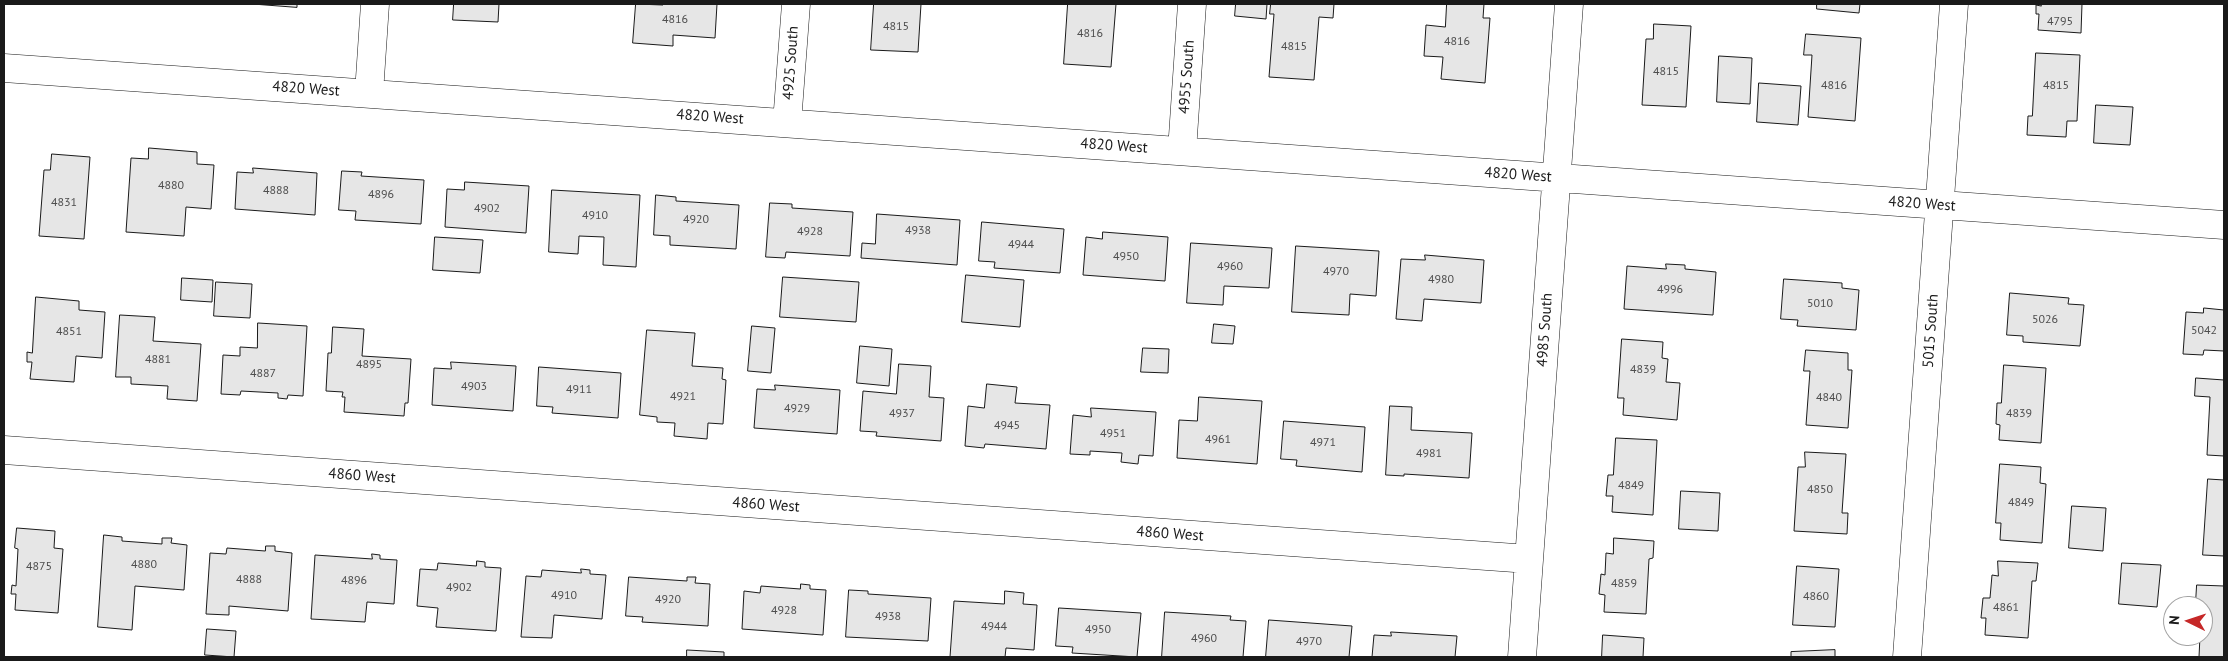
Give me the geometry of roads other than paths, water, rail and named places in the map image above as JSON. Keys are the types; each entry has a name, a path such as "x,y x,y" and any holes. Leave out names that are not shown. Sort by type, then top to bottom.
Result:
{"street":[{"path":"369,93 375,4"},
{"name":"4925 South","path":"787,123 796,4"},
{"name":"4955 South","path":"1182,151 1192,4"},
{"name":"4985 South","path":"1522,657 1569,4"},
{"name":"5015 South","path":"1907,657 1954,4"},
{"name":"4820 West","path":"4,68 2224,225"},
{"name":"4860 West","path":"4,450 1529,559"}]}
